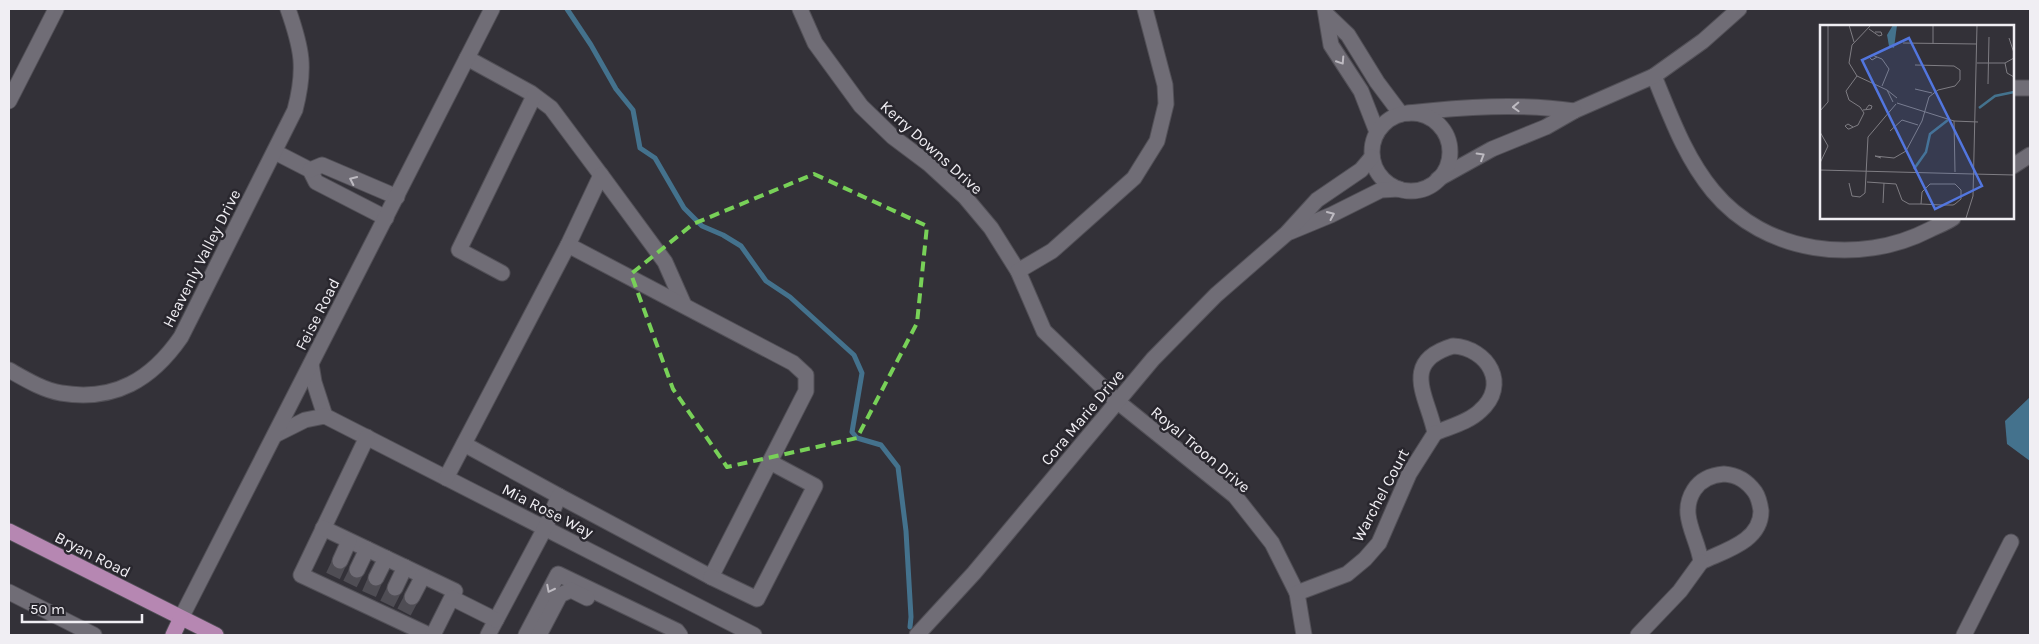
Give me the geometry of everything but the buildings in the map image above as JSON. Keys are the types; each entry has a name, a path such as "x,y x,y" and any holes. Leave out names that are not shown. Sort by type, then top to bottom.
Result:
{"main road":[{"name":"Bryan Road","path":"9,531 216,635"},
{"name":"Feise Road","path":"173,635 181,618"}],"street":[{"path":"9,101 56,9"},
{"name":"Heavenly Valley Drive","path":"9,370 60,393 86,395 110,392 133,384 151,373 168,356 182,337 295,110 301,87 303,66 298,40 288,9"},
{"name":"Feise Road","path":"181,618 492,9"},
{"name":"Kerry Downs Drive","path":"800,9 815,43 860,106 893,137 929,164 965,197 991,228 1018,271 1044,331 1118,402"},
{"path":"1018,271 1052,251 1134,178 1157,141 1166,104 1165,86 1145,9"},
{"path":"1574,111 1545,107 1438,110 1404,114 1387,121 1378,132 1373,144 1372,156 1376,169 1383,179 1399,189 1420,189 1492,149 1546,127 1574,111 1654,76 1703,41 1739,9"},
{"path":"1326,12 1348,36 1377,82 1404,114 1430,118 1446,136 1449,159 1438,179"},
{"path":"1326,12 1331,45 1361,91 1378,132"},
{"path":"467,58 534,96 551,108 665,262 684,305"},
{"path":"1654,76 1684,147 1697,171 1715,193 1741,218 1768,233 1797,244 1830,251 1866,250 1911,240 1951,219"},
{"path":"2014,88 2030,88"},
{"path":"502,273 459,250 534,96"},
{"path":"275,152 310,170 316,182 386,218"},
{"path":"2014,165 2030,155"},
{"name":"Cora Marie Drive","path":"917,635 974,573 1153,360 1216,294 1286,234 1317,200 1361,170 1372,156"},
{"path":"310,170 322,165 397,198"},
{"path":"446,478 568,245 601,175"},
{"name":"Cora Marie Drive","path":"1286,234 1331,215 1381,190 1399,189"},
{"path":"568,245 792,362 806,375 806,391 711,578"},
{"path":"1466,347 1477,352 1486,360 1492,370 1494,382 1492,393 1487,404 1479,412 1435,433 1432,415 1421,392 1420,379 1424,367 1431,357 1447,348 1466,347"},
{"path":"275,435 305,420 325,416 316,389 311,364"},
{"name":"Royal Troon Drive","path":"1118,402 1235,496 1272,543 1297,593 1304,635"},
{"name":"Mia Rose Way","path":"325,416 545,528 727,629 754,635"},
{"name":"Warchel Court","path":"1297,593 1346,574 1365,559 1379,543 1409,474 1435,433"},
{"path":"367,437 301,575 330,582 348,590 402,617 428,635"},
{"path":"464,444 711,578 756,599 815,486 770,462"},
{"path":"1638,635 1680,591 1701,562 1745,540 1758,525 1761,516 1758,496 1743,479 1734,474 1713,475 1704,480 1697,486 1688,501 1688,519 1697,540 1701,562"},
{"path":"488,635 545,528 559,496"},
{"path":"323,528 455,591 434,635"},
{"path":"340,561 349,540"},
{"path":"1964,635 2011,542"},
{"path":"357,570 367,549"},
{"path":"376,578 386,558"},
{"path":"395,588 405,567"},
{"path":"526,635 558,574 673,634"},
{"path":"412,597 423,576"},
{"path":"539,635 560,595 572,590 673,634"},
{"path":"9,592 94,635"},
{"path":"452,598 496,620"}],"highlighted area":[{"path":"814,174 927,226 917,323 857,438 727,467 673,389 631,274 693,224"}],"water":[{"path":"2030,397 2030,461 2007,444 2005,421"}],"waterway":[{"path":"567,9 591,45 616,89 633,110 640,148 655,158 684,208 702,226 723,235 741,246 766,281 790,297 854,355 862,373 852,432 857,438 881,445 898,467 906,531 910,627"}],"tunnel":[{"path":"333,576 340,561"},
{"path":"350,584 357,570"},
{"path":"369,594 376,578"},
{"path":"387,604 395,588"},
{"path":"404,612 412,597"}]}
